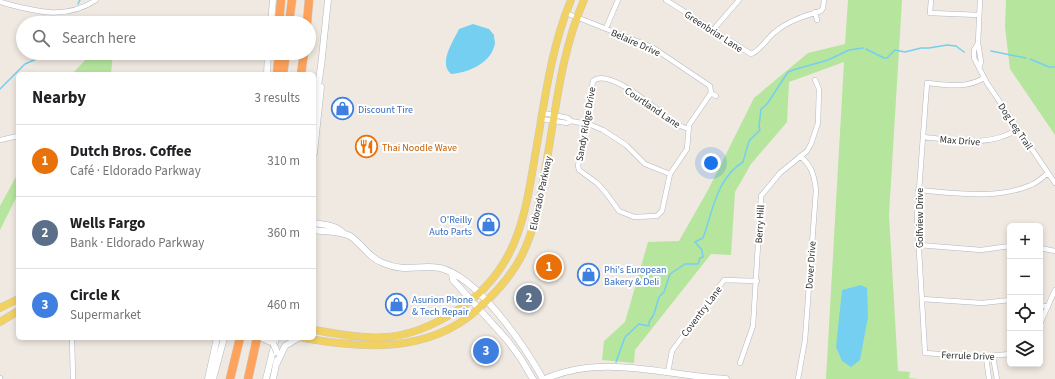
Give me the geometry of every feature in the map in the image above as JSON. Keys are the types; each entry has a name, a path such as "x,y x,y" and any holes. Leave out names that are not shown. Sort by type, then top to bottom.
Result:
{"highway":[{"path":"280,16 281,0"},
{"path":"290,16 292,0"},
{"path":"308,16 309,0"},
{"path":"277,72 278,60"},
{"path":"283,72 285,60"},
{"path":"301,72 303,60"},
{"path":"230,379 240,340"},
{"path":"248,379 257,340"}],"main road":[{"name":"Eldorado Parkway","path":"316,330 355,337 377,338 401,335 432,324 450,314 472,299 496,273 508,257 520,231 528,201 554,50 571,0"},
{"name":"Eldorado Parkway","path":"316,340 341,344 378,346 409,343 427,338 457,324 487,302 511,274 528,242 541,196 566,51 584,0"},
{"path":"529,194 541,196"},
{"path":"528,201 528,217 522,236 524,240 528,242"},
{"path":"0,308 16,300"},
{"path":"0,322 16,312"},
{"path":"378,346 384,342 419,333 432,324"},
{"path":"341,344 350,342 374,343 376,342 377,338"}],"street":[{"path":"0,6 0,1 39,12 55,13 78,9 96,0"},
{"path":"272,16 274,0"},
{"path":"316,99 328,0"},
{"path":"606,28 618,0"},
{"name":"Greenbriar Lane","path":"666,0 674,2 738,47 753,54 774,32 822,9 824,0"},
{"path":"713,30 721,18 739,0"},
{"path":"931,0 930,13 979,15"},
{"name":"Dog Leg Trail","path":"979,68 982,56 978,43 980,0"},
{"path":"815,12 817,20"},
{"name":"Belaire Drive","path":"566,13 652,47 672,58 710,86 711,93 716,96"},
{"name":"Dog Leg Trail","path":"978,43 974,50 974,58 984,78 1055,183"},
{"path":"266,72 267,60"},
{"path":"316,134 322,78 321,66"},
{"name":"Sandy Ridge Drive","path":"596,78 593,81 584,123 578,166 579,170 597,183 620,211 634,217 654,217 660,214 670,174"},
{"name":"Courtland Lane","path":"596,78 611,81 628,89 644,99 676,124 688,129"},
{"name":"Golfview Drive","path":"925,353 919,245 918,190 927,83 960,86 974,84 984,78"},
{"name":"Berry Hill","path":"740,363 753,326 757,281 761,196 780,173 807,151 818,123 819,89 815,80"},
{"path":"542,116 554,118 567,123 570,121 584,123 604,130 615,137 645,164 670,174 687,150 688,129 691,121 711,93"},
{"name":"Max Drive","path":"923,137 982,142 996,140 1018,129"},
{"path":"0,140 16,136"},
{"name":"Dover Drive","path":"798,379 805,340 816,190 814,173 810,164 800,156"},
{"path":"918,190 989,194 1013,191 1032,185 1048,173"},
{"path":"316,223 330,225 340,229 372,257 388,265 407,269 441,268 452,274 458,274 466,280 487,302 517,338 528,352 544,379 564,372 600,366 726,379"},
{"path":"316,230 343,233"},
{"path":"919,245 981,250 1007,246"},
{"path":"1043,249 1055,252"},
{"path":"452,274 453,280 472,299 510,343 533,379"},
{"name":"Coventry Lane","path":"668,372 672,351 724,280 757,281"},
{"path":"1043,318 1055,290"},
{"path":"922,299 982,303 1007,300"},
{"path":"1043,306 1048,307"},
{"path":"510,343 517,338"},
{"path":"72,340 73,379"},
{"path":"208,379 216,347 220,340"},
{"path":"213,379 221,340"},
{"path":"273,340 277,352 277,363"},
{"path":"266,379 273,340"},
{"path":"273,379 277,363 285,346 295,340"},
{"name":"Ferrule Drive","path":"925,353 986,357 1007,355"},
{"path":"986,357 989,379"},
{"path":"993,357 997,379"}],"green space":[{"path":"848,0 902,0 889,215 898,371 910,372 909,378 919,379 826,379 844,62 789,82 787,122 751,164 735,192 731,255 711,254 635,350 634,363 602,360 604,341 625,322 648,242 679,241 708,190 754,98 808,53 845,44"},
{"path":"1006,0 1055,0 1055,135 1010,69 1005,27"},
{"path":"85,60 112,60 111,72 74,72"},
{"path":"16,177 16,198 0,230 0,206"}],"water":[{"path":"473,24 489,29 494,35 495,44 491,53 482,63 470,70 451,74 447,69 446,64 446,58 450,46 459,29"},
{"path":"861,285 867,288 868,317 860,360 851,367 842,361 836,347 842,290"}],"waterway":[{"path":"78,4 80,0"},
{"path":"866,49 884,58 887,58 895,50 905,52 921,48 947,45 956,46 964,52"},
{"path":"616,362 625,337 639,324 649,326 649,322 654,314 659,297 664,292 670,274 685,264 698,264 700,258 703,257 702,250 695,242 703,238 721,186 734,169 743,162 749,141 760,130 761,109 767,104 788,72 828,60 849,50 863,48"},
{"path":"991,51 1026,58"},
{"path":"1030,59 1049,67 1055,67"},
{"path":"17,72 25,64 34,60"},
{"path":"0,89 16,73"}],"place":[{"name":"Discount Tire","path":"343,109"},
{"name":"Thai Noodle Wave","path":"367,147"},
{"name":"O'Reilly Auto Parts","path":"488,225"},
{"name":"Dutch Bros. Coffee","path":"549,267"},
{"name":"Phi's European Bakery & Deli","path":"588,275"},
{"name":"Wells Fargo","path":"529,298"},
{"name":"Asurion Phone & Tech Repair","path":"397,305"},
{"name":"Circle K","path":"486,351"}]}
